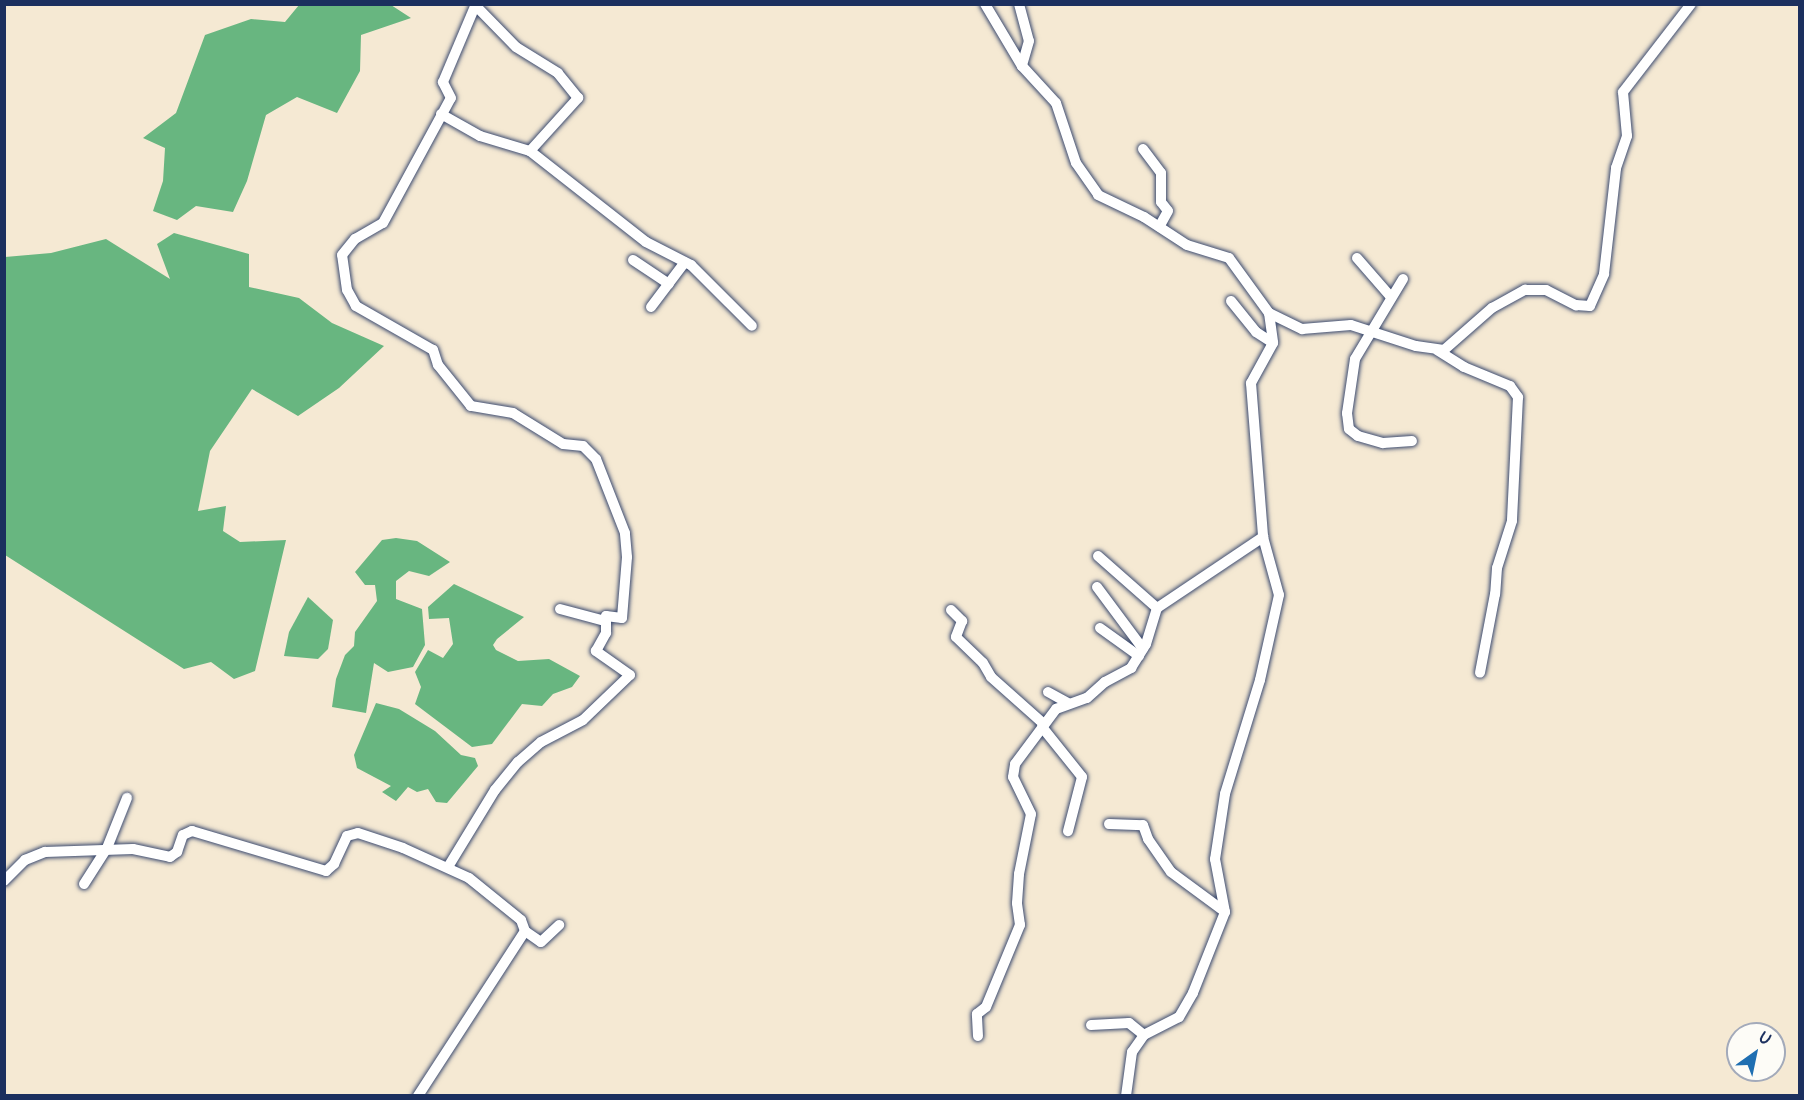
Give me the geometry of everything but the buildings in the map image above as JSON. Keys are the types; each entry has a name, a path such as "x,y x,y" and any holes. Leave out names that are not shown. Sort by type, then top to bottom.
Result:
{"street":[{"path":"985,4 1022,66 1056,103 1076,163 1098,195 1159,227 1187,245 1229,258 1269,313 1302,329 1346,325 1370,331 1437,350 1464,367 1510,386 1518,397 1512,521 1497,567 1480,673"},
{"path":"1019,4 1029,41 1022,66"},
{"path":"1437,350 1447,349 1486,313 1525,290 1545,290 1581,307 1593,303 1604,274 1616,168 1627,136 1623,92 1691,4"},
{"path":"448,867 495,790 518,762 541,742 582,720 629,677 627,672 596,651 606,633 606,616 622,618 627,557 625,533 596,459 583,446 563,444 513,413 471,406 438,365 433,350 356,306 347,290 343,254 355,239 383,223 451,96 442,81 476,5 516,47 557,72 578,96 530,151"},
{"path":"441,114 480,135 530,151 646,242 685,262 752,326"},
{"path":"1143,150 1161,173 1161,202 1168,212 1159,227"},
{"path":"1357,258 1391,297"},
{"path":"633,260 669,284"},
{"path":"651,307 685,262"},
{"path":"1403,279 1370,331 1352,368 1349,429 1379,442 1412,441"},
{"path":"1231,301 1256,332 1273,343"},
{"path":"1126,1095 1132,1052 1144,1035 1179,1017 1193,993 1225,912 1215,859 1225,794 1260,680 1279,595 1263,537 1251,383 1273,343 1269,313"},
{"path":"978,1036 976,1014 988,1004 1020,925 1017,903 1019,874 1031,814 1012,771 1054,710 1087,698 1105,682 1131,668 1141,652 1157,608 1263,537"},
{"path":"1098,556 1157,608"},
{"path":"1096,587 1141,652"},
{"path":"560,609 605,621"},
{"path":"951,610 962,621 956,637 984,663 991,677 1043,725 1082,777 1068,831"},
{"path":"1100,628 1141,652"},
{"path":"1048,692 1068,704"},
{"path":"84,884 106,848 127,798"},
{"path":"1108,824 1141,824 1147,828 1148,839 1171,872 1225,912"},
{"path":"4,881 34,855 106,848 170,857 177,852 183,835 192,831 327,871 334,864 347,836 355,832 448,867 490,893 521,920 525,931 541,942 559,925"},
{"path":"418,1095 525,931"},
{"path":"1091,1024 1129,1023 1144,1035"}],"green space":[{"path":"299,5 391,5 411,18 361,35 360,71 337,113 297,97 266,115 247,181 233,212 196,206 177,220 153,211 163,181 165,148 143,138 176,113 205,35 251,19 285,22"},
{"path":"174,233 249,254 249,287 299,298 332,323 384,346 339,388 298,416 252,389 210,451 198,511 226,506 223,531 240,542 286,540 255,671 234,679 211,662 184,669 5,555 5,257 51,253 106,239 170,279 157,244"},
{"path":"396,538 417,541 450,562 429,576 409,571 396,581 396,599 422,609 425,645 413,667 388,672 374,663 366,713 332,707 336,679 345,655 354,646 355,632 377,601 375,585 365,585 355,572 382,540"},
{"path":"454,584 524,617 497,639 493,645 496,650 518,661 549,659 580,676 572,687 553,694 542,706 522,704 492,744 472,747 415,704 421,687 415,672 428,650 443,658 453,644 449,618 429,619 428,607"},
{"path":"308,597 333,620 328,649 318,659 284,656 289,632"},
{"path":"376,703 399,709 435,731 461,755 475,758 478,766 447,803 436,802 428,789 417,792 408,787 396,801 382,792 391,786 357,768 354,755"}]}
